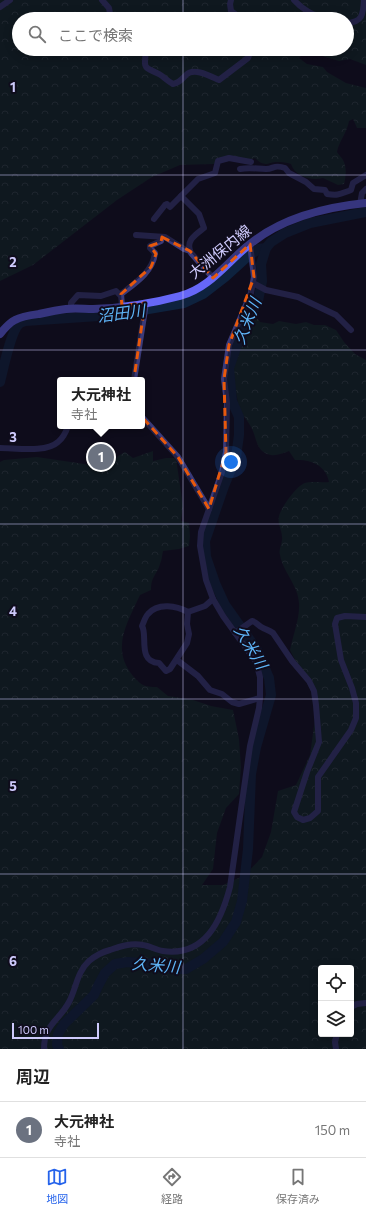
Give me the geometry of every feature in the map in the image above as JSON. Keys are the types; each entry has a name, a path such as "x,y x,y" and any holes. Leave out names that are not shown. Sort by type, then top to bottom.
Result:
{"main road":[{"name":"大洲保内線","path":"2,329 16,319 27,316 71,309 94,309 145,304 193,292 213,278 265,234 302,216 339,206 363,203"}],"street":[{"path":"0,7 10,0"},
{"path":"102,0 109,8 110,12"},
{"path":"231,0 230,4 232,12"},
{"path":"294,0 300,8 307,12"},
{"path":"354,23 360,19 364,0"},
{"path":"145,56 144,63 146,68 159,74 173,84 178,83 189,72 205,74 218,80 249,56"},
{"path":"154,219 167,204 170,207 198,179 215,173 218,161 229,158 251,162"},
{"path":"240,169 251,167 269,169 280,166 285,168 292,175 306,182 314,189 326,190 327,194 333,196 339,193 344,194 351,190 353,183 366,175"},
{"path":"363,203 362,193 366,188"},
{"path":"181,196 199,214 204,228 192,238 189,243 190,251"},
{"path":"136,236 167,238 184,249 190,251 213,278"},
{"path":"121,296 151,267 155,253 150,246 161,242 162,237"},
{"path":"44,1049 44,1040 48,1029 69,1003 82,970 89,961 96,956 120,946 136,944 164,951 177,952 190,949 198,945 207,937 217,923 225,907 230,887 249,752 260,698 260,677 256,662 213,599 206,580 200,546 202,532 222,472 226,452 227,403 224,379 230,345 251,293 254,277 251,245"},
{"path":"253,283 266,290 298,297 336,315 351,330"},
{"path":"71,309 71,303 78,296 101,296 116,291 121,296 122,306"},
{"path":"134,377 145,304"},
{"path":"145,420 178,457 209,509"},
{"path":"0,448 30,449 53,445 64,436 67,429"},
{"path":"188,612 187,624 189,634 187,643 170,669 166,670 159,663 154,663 149,659 146,653 144,629 142,626 148,613 157,608 169,606 188,612 205,606 213,599"},
{"path":"236,632 252,621 256,622 264,629 268,629 273,633 292,661 309,681 314,691 319,742 307,772 294,812 296,817 303,820 310,818 318,811 318,777 351,730 356,718 356,703 341,660 335,624 337,618 345,616 366,617"},
{"path":"177,660 198,676 210,690 222,694 232,702 239,704 260,698"},
{"path":"354,1006 366,1003"},
{"path":"336,1037 336,1049"}],"highlighted area":[{"path":"162,237 190,251 213,278 250,244 254,277 229,345 224,379 226,452 209,509 178,457 142,417 129,413 145,303 122,306 121,294 151,267 156,254 150,246 161,242"}],"green space":[{"path":"0,0 366,0 366,65 350,59 339,61 322,56 354,56 354,12 12,12 12,56 301,56 299,58 307,64 323,67 327,72 346,83 366,88 366,128 357,128 353,119 349,121 337,152 343,159 346,169 344,184 338,185 323,178 314,179 304,177 296,172 291,164 276,162 265,164 255,158 248,160 219,158 214,164 180,165 152,177 117,200 33,265 0,281"},
{"path":"258,319 260,322 273,324 279,321 296,324 306,322 314,325 325,325 336,330 355,354 366,360 366,1049 0,1049 0,462 4,460 37,457 91,465 105,471 118,456 125,452 133,458 153,451 153,461 166,458 176,458 183,506 181,521 189,523 189,546 163,551 159,568 152,582 151,590 140,595 126,625 122,645 126,666 138,682 143,685 157,687 168,696 193,700 211,706 233,710 239,739 241,767 239,794 226,808 217,833 213,869 202,885 223,885 245,875 262,857 271,832 278,791 296,785 310,755 315,719 311,691 290,650 297,621 299,603 296,590 284,567 280,555 282,534 279,524 279,516 280,512 293,493 301,485 307,482 329,482 325,471 321,467 312,462 295,460 289,451 271,455 262,451 258,445 251,426 239,409 235,382 235,355 236,350 253,320"}],"waterway":[{"name":"久米川","path":"59,1049 57,1045 58,1034 64,1024 94,995 105,973 115,964 128,962 155,964 172,969 186,969 203,959 223,942 236,922 242,901 248,849 251,774 256,747 271,695 269,678 257,650 225,605 215,583 206,557 205,541 224,486 236,457 239,435 239,417 232,401 229,368 239,339 258,301 262,281 261,264 266,248 271,242 285,233 310,223 366,212"},
{"name":"沼田川","path":"0,382 13,334 21,322 113,315 184,303 203,294 247,257 259,249 266,248"}],"place":[{"name":"大元神社","path":"101,457"}]}
